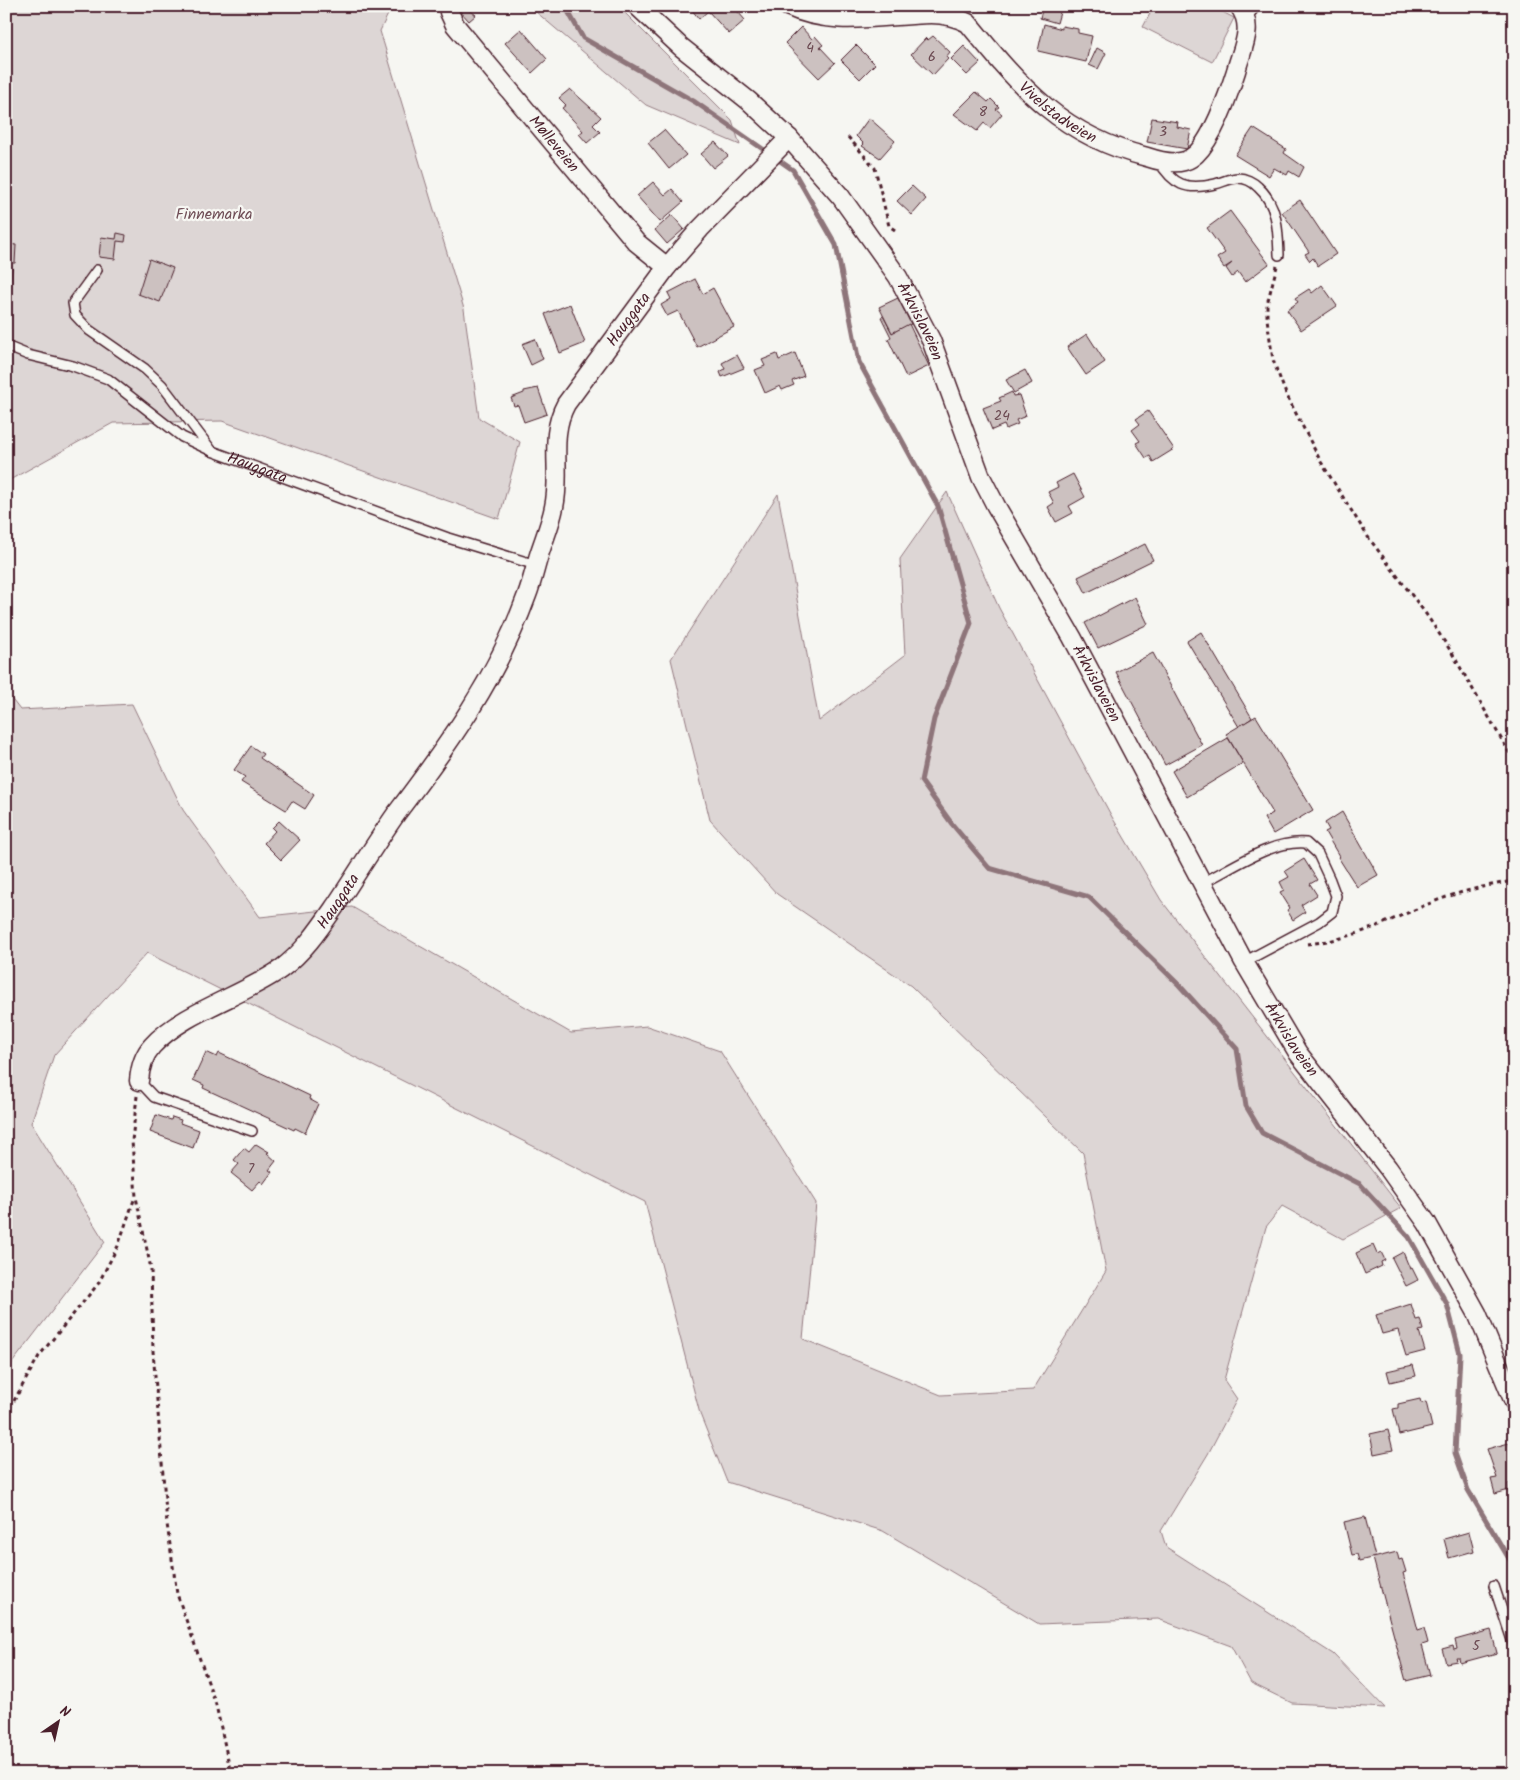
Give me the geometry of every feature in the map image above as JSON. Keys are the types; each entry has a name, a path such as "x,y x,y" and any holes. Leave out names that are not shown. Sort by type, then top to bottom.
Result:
{"street":[{"name":"Årkvislaveien","path":"637,6 681,47 749,101 779,148 841,197 898,277 931,340 988,492 1072,637 1244,962 1298,1053 1388,1168 1431,1229 1476,1313 1514,1402"},
{"name":"Vivelstadveien","path":"787,6 819,16 838,19 943,14 962,20 968,23 999,62 1046,109 1081,132 1098,141 1158,160 1179,162 1191,159 1207,139 1232,82 1247,31 1247,10"},
{"name":"Mølleveien","path":"449,12 454,25 630,234 645,251 667,267"},
{"name":"Hauggata","path":"139,1081 143,1060 151,1047 163,1036 283,968 313,938 478,699 511,638 554,507 558,418 566,404 667,267 700,229 779,148"}],"lane":[{"path":"1158,160 1171,180 1190,186 1200,187 1240,178 1255,184 1265,193 1274,207 1279,255"},
{"name":"Hauggata","path":"97,270 73,303 75,315 89,330 154,377 212,451 457,541 536,565"},
{"path":"6,346 28,355 73,366 108,379 182,437 212,451"},
{"path":"1202,883 1280,845 1297,842 1306,842 1312,847 1330,880 1336,896 1336,905 1326,918 1244,962"},
{"path":"139,1081 154,1097 252,1131"},
{"path":"1494,1586 1514,1646"}],"path":[{"path":"848,137 875,168 889,226 895,230"},
{"path":"1279,255 1267,304 1267,319 1272,354 1286,394 1322,462 1368,537 1426,614 1452,653 1514,761"},
{"path":"1276,946 1337,940 1379,927 1422,906 1484,886 1514,882"},
{"path":"139,1081 132,1141 136,1197 151,1269 152,1351 166,1524 177,1594 216,1704 231,1774"},
{"path":"6,1415 39,1356 98,1284 118,1246 136,1197"}],"green space":[{"name":"Finnemarka","path":"6,6 392,6 380,31 464,309 479,418 520,442 499,519 222,421 113,423 6,482"},
{"path":"529,6 618,6 732,120 740,145 646,105"},
{"path":"1154,6 1211,6 1234,18 1212,62 1143,27"},
{"path":"947,492 999,608 1112,817 1161,900 1401,1208 1343,1239 1282,1206 1266,1227 1224,1380 1237,1399 1208,1454 1161,1531 1166,1547 1333,1654 1385,1708 1292,1703 1251,1683 1231,1646 1158,1619 1039,1624 883,1531 727,1482 700,1414 645,1202 147,953 54,1055 31,1123 105,1242 6,1371 6,692 20,710 132,704 183,810 260,917 352,907 571,1033 647,1026 720,1051 816,1203 803,1339 941,1395 1033,1390 1106,1271 1083,1153 911,986 777,894 710,820 671,659 778,494 819,721 905,655 900,559"}],"building":[{"path":"465,6 476,15 469,21 460,11"},
{"path":"689,6 733,6 745,20 729,34 708,11 699,19"},
{"path":"1043,6 1061,9 1057,23 1040,18"},
{"path":"1044,24 1062,29 1062,26 1078,29 1078,33 1092,36 1086,62 1038,51"},
{"path":"801,27 812,39 815,36 823,45 820,47 835,63 819,78 785,43"},
{"path":"521,29 547,59 532,73 505,43"},
{"path":"933,36 950,52 946,57 948,59 933,75 911,54 926,38 928,40"},
{"path":"856,45 875,64 860,79 841,60"},
{"path":"964,46 980,63 967,75 951,59"},
{"path":"1097,48 1106,53 1098,69 1089,65"},
{"path":"570,89 601,117 593,125 600,132 587,143 579,134 583,131 562,108 566,105 559,98"},
{"path":"976,92 988,102 991,99 999,107 996,109 1002,114 990,128 984,123 977,131 954,114"},
{"path":"869,118 895,141 880,158 862,146 864,144 856,136"},
{"path":"1152,118 1178,122 1177,127 1191,130 1187,149 1147,142"},
{"path":"1253,128 1286,149 1284,153 1304,167 1299,177 1289,171 1287,175 1274,168 1269,176 1235,155"},
{"path":"664,130 686,155 669,169 648,143"},
{"path":"715,142 728,156 713,168 701,154"},
{"path":"653,182 665,195 672,189 683,202 660,222 637,196"},
{"path":"912,186 926,199 912,215 897,201"},
{"path":"1300,200 1336,254 1318,266 1313,258 1310,261 1305,254 1309,252 1282,212"},
{"path":"1230,211 1269,264 1245,282 1238,272 1232,277 1226,268 1232,263 1224,268 1217,258 1225,253 1207,228"},
{"path":"672,215 684,229 667,244 655,230"},
{"path":"117,233 126,235 125,242 117,241 115,259 99,257 101,237 116,239"},
{"path":"6,244 16,245 15,263 10,263 9,267 12,268 10,292 6,292"},
{"path":"149,259 173,268 160,302 138,294"},
{"path":"695,279 703,294 713,288 734,327 697,347 678,311 667,316 661,305 671,299 668,293"},
{"path":"1322,285 1337,306 1301,330 1287,310 1298,302 1295,298 1309,289 1312,293"},
{"path":"898,298 911,324 892,333 879,307"},
{"path":"570,304 585,343 560,353 545,314"},
{"path":"883,316 892,333 909,324 929,366 906,377 888,339 891,337 881,317"},
{"path":"1087,334 1105,362 1086,375 1067,347"},
{"path":"535,339 543,359 531,365 522,344"},
{"path":"795,353 804,376 792,381 794,385 782,390 780,386 765,393 755,370 765,366 762,360 777,354 779,360"},
{"path":"737,355 744,368 722,377 720,372 725,369 722,363"},
{"path":"1025,370 1032,383 1014,393 1006,380"},
{"path":"538,388 547,414 524,422 518,405 514,406 511,398 524,393 524,391"},
{"path":"1012,392 1013,396 1019,395 1026,416 1016,420 1018,424 1006,429 1004,425 992,430 983,408 1001,401 999,398"},
{"path":"1148,411 1174,449 1153,462 1150,456 1146,458 1136,443 1140,441 1132,430 1140,424 1136,419"},
{"path":"1073,474 1085,497 1069,506 1073,513 1056,522 1048,507 1054,503 1048,492 1058,487 1056,483"},
{"path":"1145,544 1153,560 1086,593 1078,577"},
{"path":"1135,597 1148,624 1098,648 1085,623"},
{"path":"1201,632 1252,718 1239,727 1187,641"},
{"path":"1153,653 1202,745 1165,765 1116,672"},
{"path":"1256,716 1313,810 1273,834 1264,818 1273,813 1226,734"},
{"path":"1228,738 1243,763 1187,797 1172,771"},
{"path":"251,746 263,754 260,758 314,795 305,809 292,801 286,810 241,782 245,777 234,770"},
{"path":"1342,812 1378,875 1357,887 1325,832 1329,830 1325,823"},
{"path":"279,821 300,840 281,860 264,843 275,831 272,828"},
{"path":"1304,859 1317,880 1310,884 1317,895 1301,905 1305,912 1293,920 1287,910 1290,908 1280,892 1284,890 1280,882 1289,877 1285,871"},
{"path":"206,1052 217,1057 219,1053 310,1096 309,1099 318,1104 305,1133 295,1128 294,1130 203,1088 204,1085 193,1080"},
{"path":"156,1115 171,1120 172,1117 181,1120 180,1123 199,1130 193,1148 150,1132"},
{"path":"256,1144 269,1152 267,1153 276,1161 269,1170 272,1172 263,1184 260,1181 252,1190 231,1173 239,1164 234,1160 244,1148 249,1152"},
{"path":"1373,1245 1377,1254 1381,1252 1385,1260 1381,1262 1382,1266 1365,1274 1356,1253"},
{"path":"1403,1252 1410,1269 1412,1268 1418,1280 1406,1286 1392,1258"},
{"path":"1411,1304 1416,1320 1420,1319 1423,1330 1419,1331 1425,1351 1406,1356 1398,1330 1382,1334 1376,1315"},
{"path":"1413,1365 1416,1376 1390,1382 1387,1371"},
{"path":"1420,1399 1421,1403 1426,1402 1432,1427 1399,1435 1393,1409 1398,1408 1398,1404"},
{"path":"1388,1430 1393,1450 1374,1454 1370,1434"},
{"path":"1509,1443 1514,1455 1514,1482 1508,1484 1509,1490 1495,1494 1491,1479 1497,1478 1487,1449"},
{"path":"1365,1517 1375,1557 1359,1561 1357,1554 1352,1555 1344,1522"},
{"path":"1469,1532 1474,1551 1449,1558 1444,1539"},
{"path":"1397,1552 1399,1560 1402,1559 1406,1572 1403,1573 1418,1630 1424,1628 1428,1643 1422,1645 1430,1675 1406,1681 1373,1558"},
{"path":"1491,1630 1497,1653 1460,1663 1459,1658 1456,1658 1457,1661 1446,1663 1442,1649 1453,1646 1454,1650 1457,1649 1455,1640"}],"waterway":[{"path":"565,6 583,38 695,102 793,170 836,245 859,362 938,506 971,623 934,719 921,781 952,824 989,868 1089,897 1179,985 1237,1049 1246,1106 1262,1133 1360,1184 1409,1237 1447,1304 1460,1354 1455,1453 1468,1490 1514,1567"}]}
